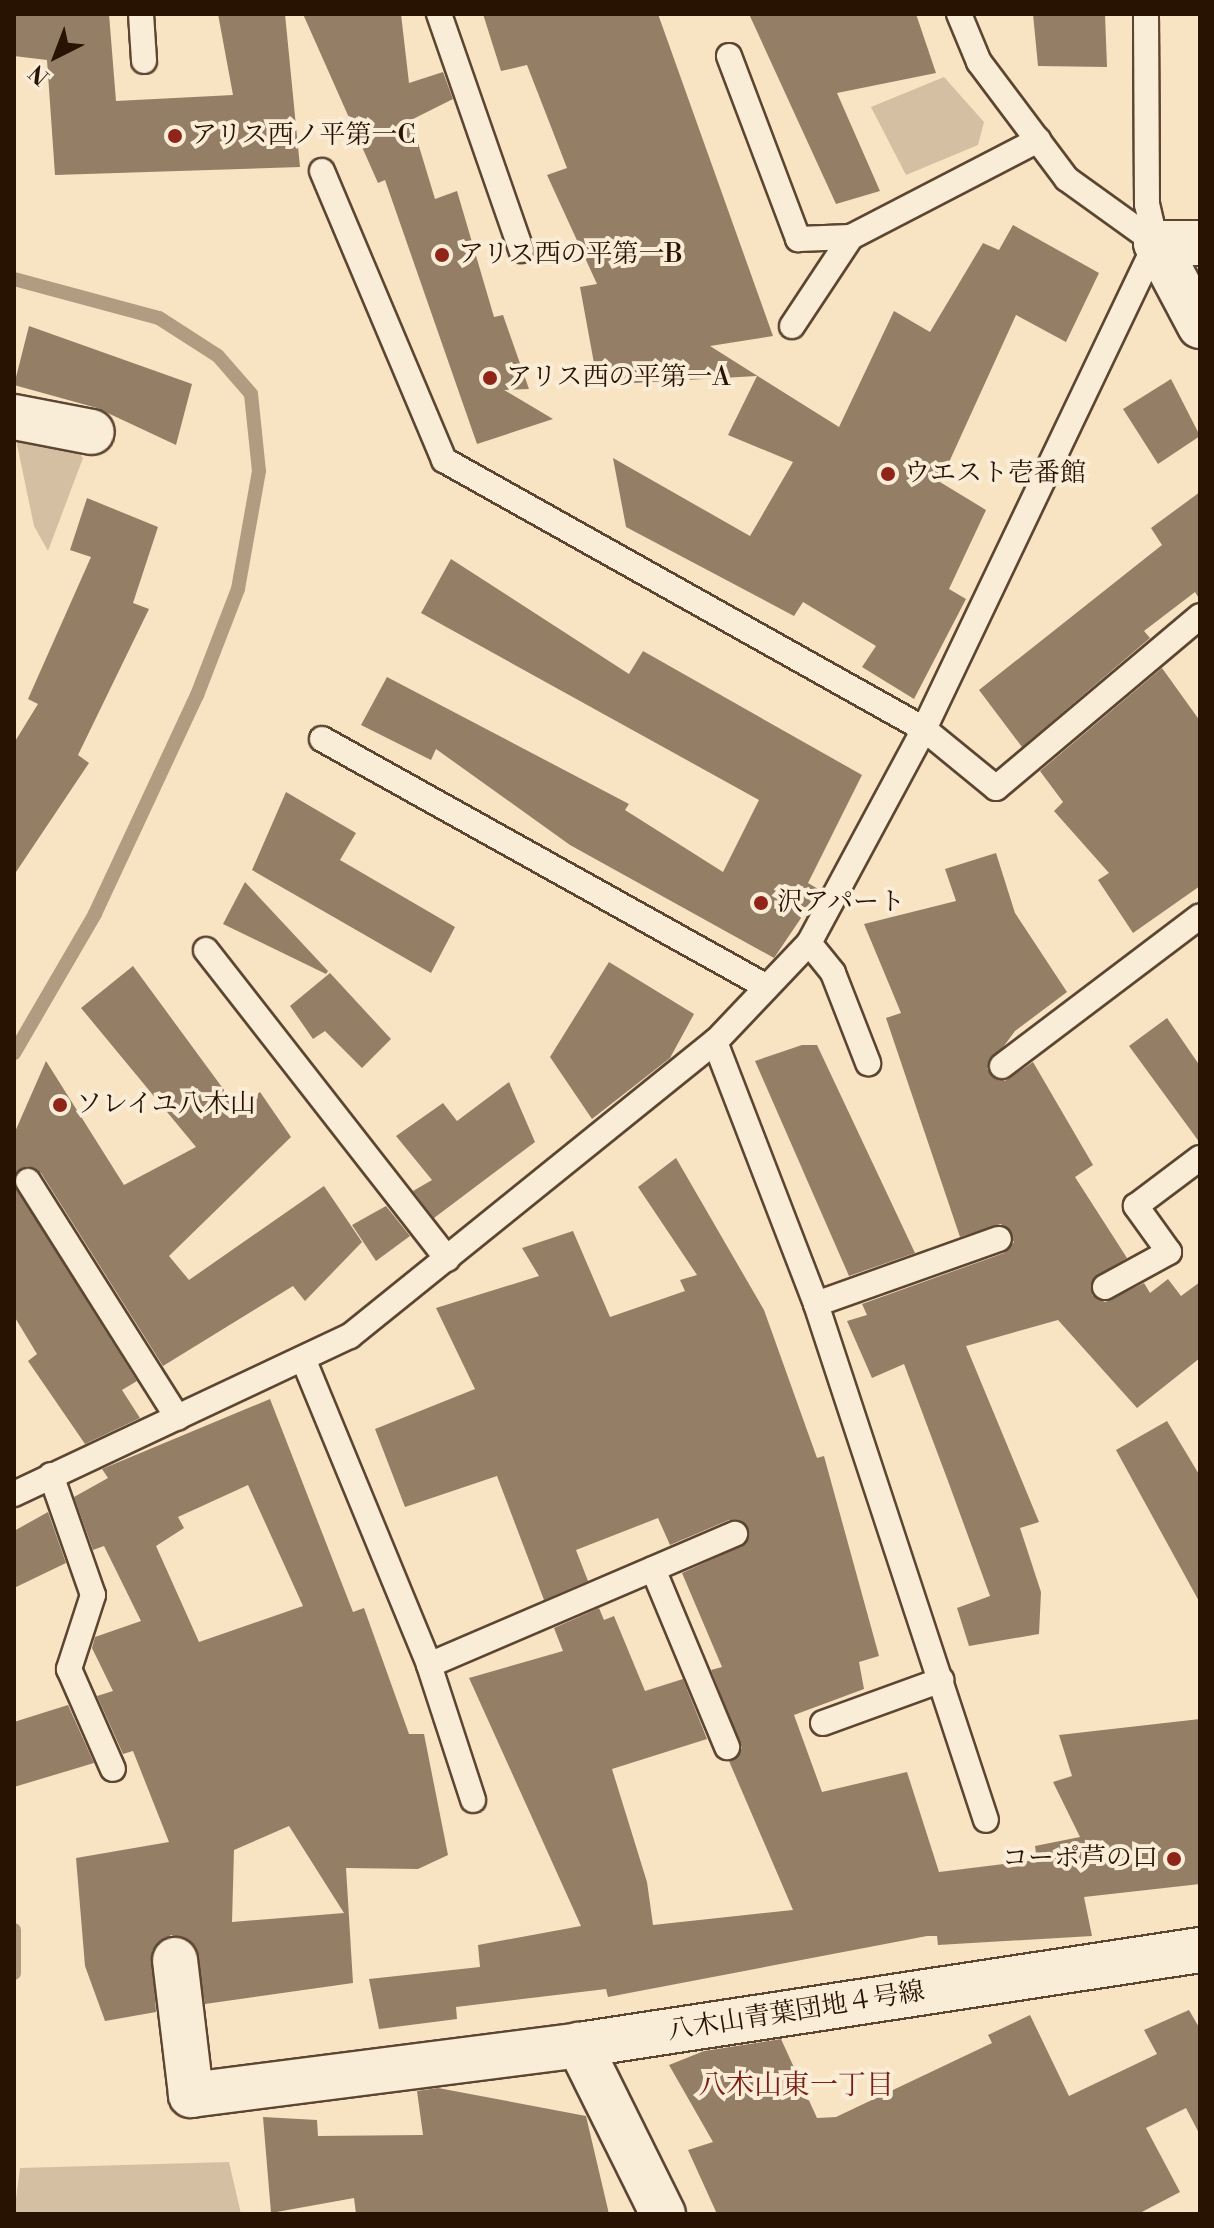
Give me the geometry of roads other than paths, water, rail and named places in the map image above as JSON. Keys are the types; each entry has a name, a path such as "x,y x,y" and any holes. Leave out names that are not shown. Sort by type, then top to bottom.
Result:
{"street":[{"path":"1200,243 1156,243 1200,326"},
{"path":"14,417 92,432"},
{"name":"八木山青葉団地４号線","path":"175,1960 191,2095 579,2045 1200,1950"},
{"path":"579,2045 663,2214"}],"lane":[{"path":"141,14 144,61"},
{"path":"439,14 521,250"},
{"path":"959,14 979,62 1067,179 1156,243"},
{"path":"14,1494 304,1361 447,1259 715,1042 809,943 924,729 1156,243 1147,205 1146,14"},
{"path":"729,56 798,239 851,237 1038,140"},
{"path":"322,171 444,460 924,729 996,788 1200,616"},
{"path":"792,326 851,237"},
{"path":"322,739 767,987"},
{"path":"1002,1066 1200,916"},
{"path":"809,943 833,973 868,1063"},
{"path":"206,950 447,1259"},
{"path":"715,1042 816,1304 986,1820"},
{"path":"1105,1287 1169,1252 1136,1206 1200,1158"},
{"path":"28,1181 178,1418"},
{"path":"816,1304 999,1239"},
{"path":"304,1361 429,1665 473,1800"},
{"path":"51,1475 93,1595 69,1669 113,1769"},
{"path":"429,1665 735,1534"},
{"path":"653,1569 727,1747"},
{"path":"823,1723 941,1680"}],"waterway":[{"path":"14,279 159,318 218,356 251,394 259,471 238,589 197,695 95,914 14,1053"},
{"path":"14,1930 14,1973"}],"place":[{"name":"アリス西ノ平第一C","path":"175,136"},
{"name":"アリス西の平第一B","path":"442,255"},
{"name":"アリス西の平第一A","path":"490,378"},
{"name":"ウエスト壱番館","path":"888,474"},
{"name":"沢アパート","path":"761,903"},
{"name":"ソレイユ八木山","path":"60,1105"},
{"name":"コーポ芦の口","path":"1174,1859"}],"district":[{"name":"八木山東一丁目","path":"796,2086"}]}
